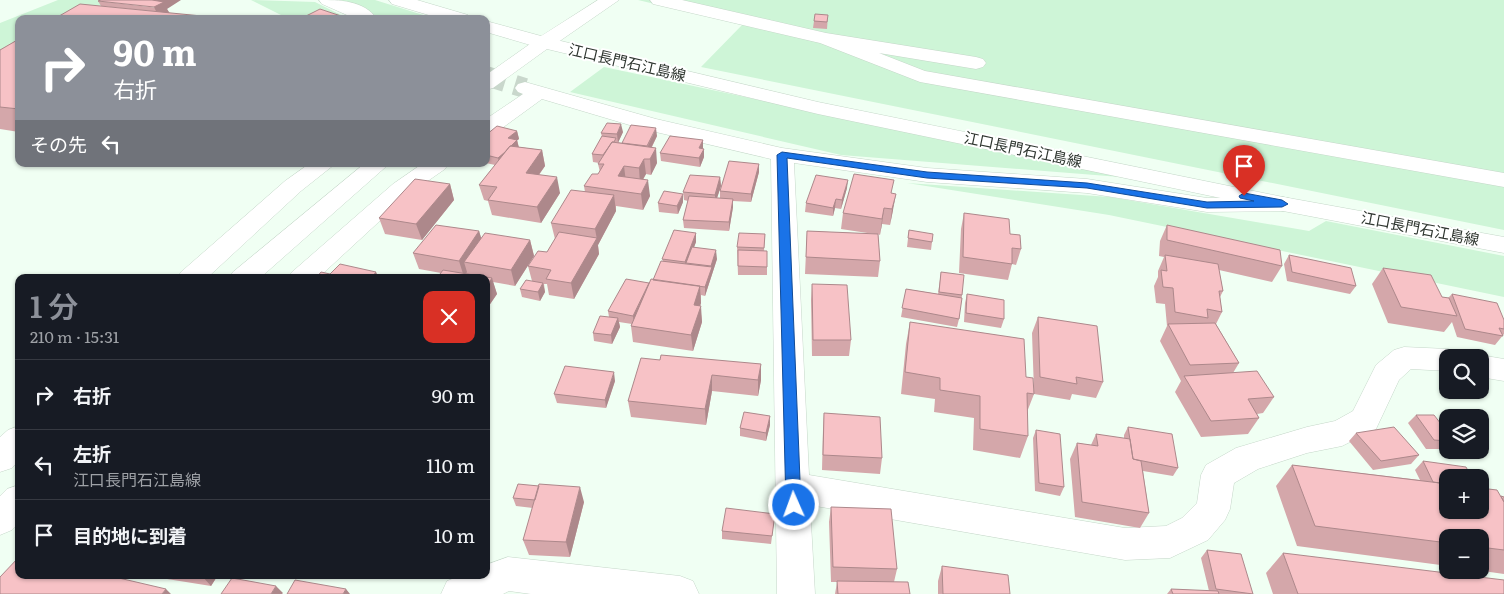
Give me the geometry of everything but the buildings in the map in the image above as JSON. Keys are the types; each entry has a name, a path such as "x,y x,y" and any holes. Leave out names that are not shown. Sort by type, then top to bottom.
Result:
{"street":[{"path":"328,0 363,15"},
{"path":"398,0 449,15"},
{"path":"490,81 610,0"},
{"path":"659,0 826,39 976,63"},
{"name":"江口長門石江島線","path":"490,27 818,108 1282,204 1504,245"},
{"path":"826,39 920,76 1504,180"},
{"path":"490,126 532,90 651,124 782,155 927,175 1087,186 1207,205 1282,204"},
{"path":"782,155 796,594"},
{"path":"194,274 292,186 320,167"},
{"path":"247,274 374,167"},
{"path":"305,274 401,189 433,167"},
{"path":"793,487 1125,544 1170,542 1195,529 1213,509 1218,475 1248,458 1307,440 1342,433 1365,420 1388,373 1404,358 1439,360"},
{"path":"1489,368 1504,370"},
{"path":"0,458 15,443"},
{"path":"0,519 15,504"},
{"path":"460,594 508,574 680,594"}],"green space":[{"path":"58,0 119,0 91,15 20,15"},
{"path":"251,0 315,2 341,15 281,15"},
{"path":"341,0 375,0 423,15 374,15"},
{"path":"638,0 1504,0 1504,230 701,67 742,25"},
{"path":"15,17 15,52 0,59 0,23"},
{"path":"604,67 1120,177 841,155 570,92"},
{"path":"907,183 1110,197 1309,231 1326,221 1504,256 1504,297 1109,215"}],"tunnel":[{"path":"490,77 525,88"}],"route":[{"path":"794,505 782,155 927,175 1087,186 1207,205 1282,204 1244,196"}]}
